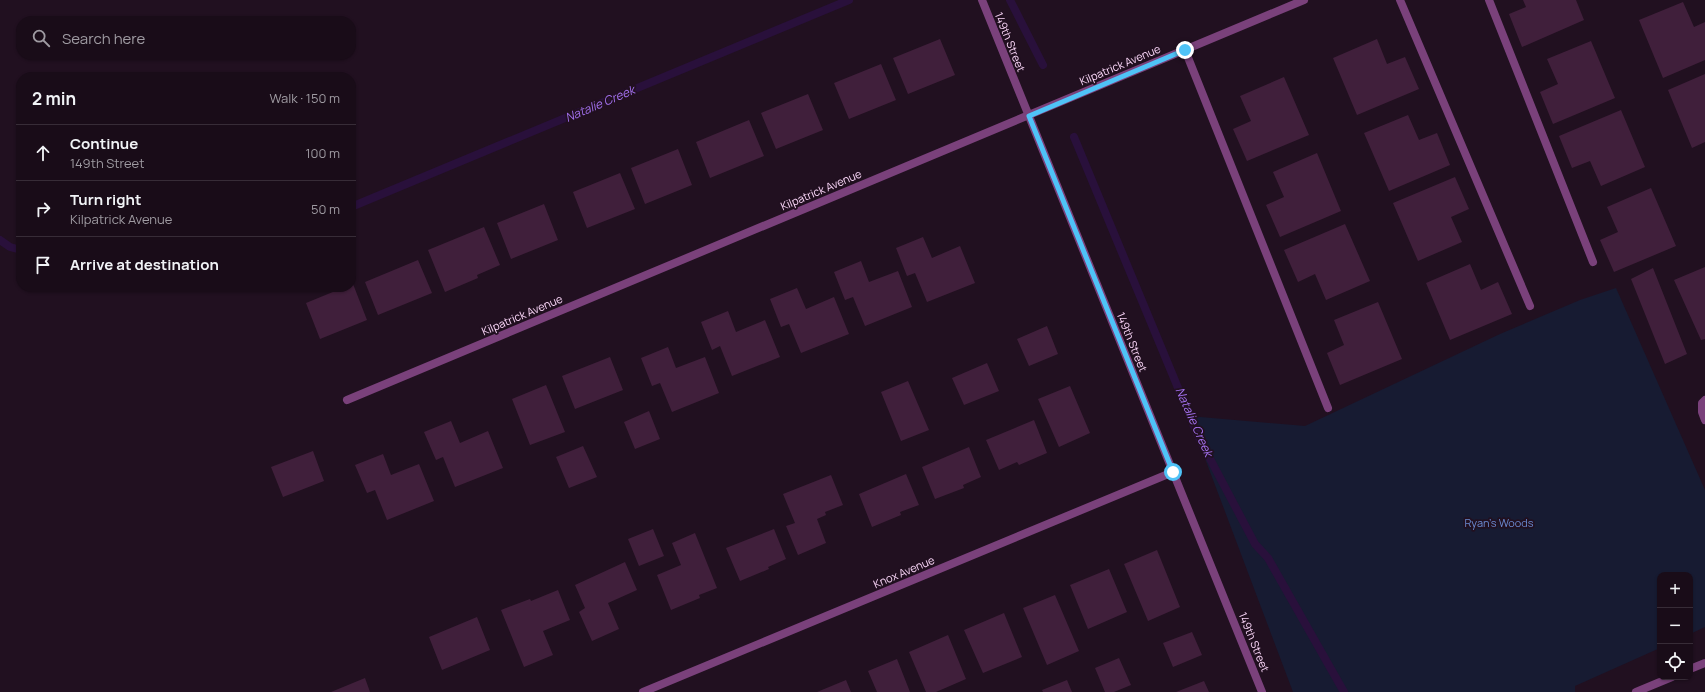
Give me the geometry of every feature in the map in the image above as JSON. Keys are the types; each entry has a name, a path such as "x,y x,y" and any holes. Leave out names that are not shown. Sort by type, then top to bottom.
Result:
{"street":[{"name":"149th Street","path":"982,0 1262,692"},
{"name":"Kilpatrick Avenue","path":"347,400 1304,0"},
{"path":"1400,0 1530,306"},
{"path":"1489,0 1594,262"},
{"path":"1185,50 1328,408"},
{"path":"1705,400 1702,402 1702,412 1705,420"},
{"name":"Knox Avenue","path":"643,692 1173,472"},
{"path":"1693,669 1705,663"},
{"path":"1636,692 1665,680"}],"green space":[{"name":"Ryan's Woods","path":"1616,288 1705,490 1705,627 1693,633 1693,572 1657,572 1657,649 1575,686 1575,692 1293,692 1189,416 1305,426 1500,334 1580,300"}],"building":[{"path":"1523,0 1576,0 1584,20 1522,47 1509,14 1526,7"},
{"path":"1683,2 1694,27 1705,22 1705,60 1663,78 1639,20"},
{"path":"940,39 955,75 908,94 893,58"},
{"path":"1377,39 1387,64 1405,57 1419,89 1357,115 1333,58"},
{"path":"1591,41 1615,98 1553,124 1540,92 1558,84 1547,59"},
{"path":"881,64 896,100 849,119 834,83"},
{"path":"1705,74 1705,142 1692,148 1668,90"},
{"path":"1284,77 1309,135 1247,161 1233,129 1251,121 1240,96"},
{"path":"808,94 823,130 776,149 761,113"},
{"path":"1621,110 1645,167 1601,186 1590,161 1572,168 1559,136"},
{"path":"1408,115 1419,140 1437,133 1450,165 1389,191 1364,133"},
{"path":"749,120 764,156 710,178 696,142"},
{"path":"678,149 692,185 645,204 631,168"},
{"path":"1317,153 1341,211 1280,237 1266,205 1284,197 1273,172"},
{"path":"620,173 635,209 587,228 573,192"},
{"path":"1455,177 1469,209 1451,217 1462,242 1418,261 1393,203"},
{"path":"1651,188 1676,246 1614,272 1600,240 1618,232 1607,207"},
{"path":"544,204 558,240 511,259 497,223"},
{"path":"1345,224 1370,281 1326,300 1315,274 1298,282 1284,250"},
{"path":"484,227 500,265 477,275 478,278 445,292 428,250"},
{"path":"923,237 932,258 960,246 975,283 927,302 915,273 907,276 896,248"},
{"path":"418,260 432,293 378,315 365,282"},
{"path":"861,261 869,282 898,271 912,307 865,326 853,297 845,300 834,272"},
{"path":"1470,264 1481,290 1498,282 1512,314 1450,340 1426,283"},
{"path":"1705,267 1705,339 1701,340 1674,280"},
{"path":"1653,268 1687,354 1665,364 1631,279"},
{"path":"797,288 806,309 834,297 849,334 801,353 789,324 781,327 770,299"},
{"path":"333,292 356,292 367,320 320,339 306,303"},
{"path":"1378,302 1402,359 1340,385 1327,353 1344,345 1334,320"},
{"path":"728,311 736,332 765,320 780,357 732,376 720,346 712,350 701,322"},
{"path":"1047,326 1058,354 1029,366 1017,339"},
{"path":"668,347 676,368 705,357 719,393 672,412 660,383 652,386 641,358"},
{"path":"610,357 623,390 575,409 562,376"},
{"path":"987,363 999,391 964,405 952,378"},
{"path":"908,381 929,430 901,441 881,392"},
{"path":"546,385 565,432 530,445 512,399"},
{"path":"1070,386 1090,433 1059,447 1038,399"},
{"path":"649,411 660,439 635,449 624,422"},
{"path":"1034,420 1047,453 1019,465 1017,462 999,470 986,440"},
{"path":"451,421 460,443 488,431 503,468 455,487 443,457 436,460 424,432"},
{"path":"583,446 597,477 569,488 556,457"},
{"path":"969,447 981,477 963,485 964,488 935,499 922,467"},
{"path":"313,451 324,481 283,497 271,467"},
{"path":"383,454 391,475 419,464 434,501 387,520 375,490 367,493 355,465"},
{"path":"906,474 919,505 900,512 901,515 872,527 859,494"},
{"path":"831,475 843,505 825,512 826,515 817,519 826,543 798,555 786,526 795,523 783,494"},
{"path":"653,529 664,556 639,566 628,539"},
{"path":"774,529 786,559 768,567 769,569 740,581 726,548"},
{"path":"695,533 717,588 699,595 700,598 671,610 657,575 681,565 672,543"},
{"path":"1157,550 1180,607 1148,621 1124,564"},
{"path":"625,562 637,590 608,603 619,629 592,641 579,612 585,608 575,585"},
{"path":"1109,569 1127,612 1088,629 1070,585"},
{"path":"558,590 570,620 543,631 553,655 524,667 501,610 530,599 531,601"},
{"path":"1055,595 1079,651 1047,665 1023,608"},
{"path":"1004,613 1022,657 983,673 964,630"},
{"path":"477,617 490,650 442,670 429,637"},
{"path":"1192,632 1202,655 1173,667 1163,643"},
{"path":"948,635 966,679 936,692 926,692 909,652"},
{"path":"1119,658 1131,685 1114,692 1105,692 1095,668"},
{"path":"897,659 910,692 877,692 868,671"},
{"path":"365,678 370,692 331,692"},
{"path":"846,680 851,692 817,692"},
{"path":"1067,680 1072,692 1043,692 1042,690"},
{"path":"1204,681 1209,692 1176,692"}],"waterway":[{"name":"Natalie Creek","path":"356,205 849,0"},
{"name":"Natalie Creek","path":"1010,0 1043,65"},
{"name":"Natalie Creek","path":"1074,137 1198,436 1255,544 1268,558 1344,692"},
{"name":"Natalie Creek","path":"0,240 10,247 16,249"}],"route":[{"path":"1173,472 1029,116 1185,50"}]}
